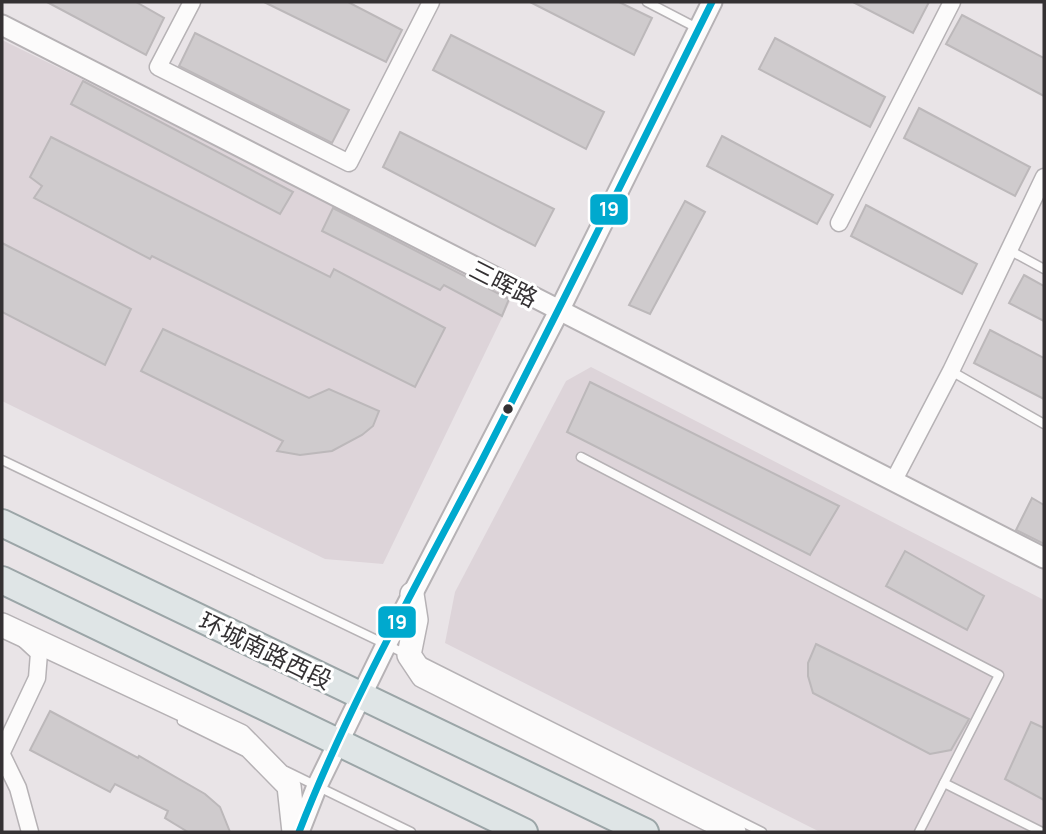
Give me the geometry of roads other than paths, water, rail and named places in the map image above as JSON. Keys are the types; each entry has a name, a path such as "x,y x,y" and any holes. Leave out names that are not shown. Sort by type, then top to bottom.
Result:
{"main road":[{"name":"环城南路西段","path":"2,523 645,832"},
{"path":"2,580 524,832"},
{"path":"412,594 416,620 409,655 423,676 465,700 734,832"},
{"path":"7,629 240,736 289,786 294,832"}],"street":[{"path":"192,2 158,67 349,163 431,2"},
{"path":"299,832 317,786 386,645 559,311 712,2"},
{"path":"839,223 952,2"},
{"name":"三晖路","path":"2,25 1044,558"},
{"path":"894,480 951,371 1009,250 1040,195 1044,177"},
{"path":"7,629 39,653 37,678 2,754 18,788 30,832"}],"lane":[{"path":"647,2 699,29"},
{"path":"1009,250 1044,269"},
{"path":"951,371 1044,424"},
{"path":"581,457 999,675 919,832"},
{"path":"2,460 409,655 762,832"},
{"path":"39,653 127,695"},
{"path":"177,719 411,832"},
{"path":"944,783 1042,832"}]}
